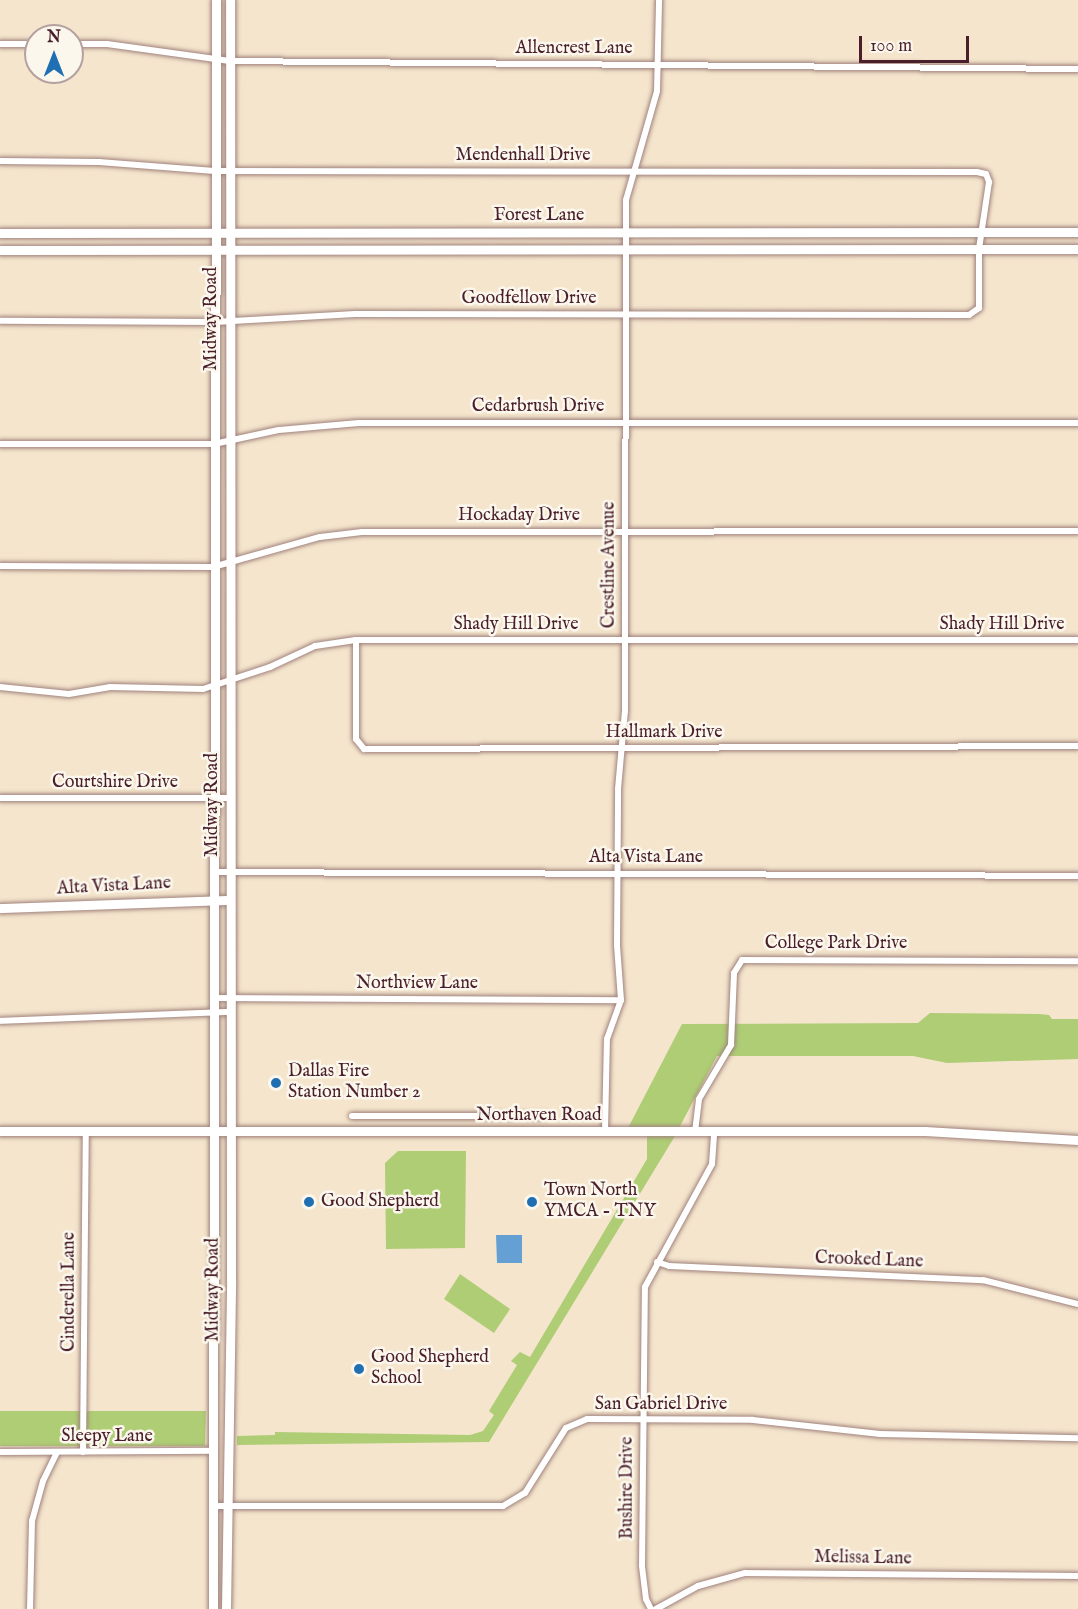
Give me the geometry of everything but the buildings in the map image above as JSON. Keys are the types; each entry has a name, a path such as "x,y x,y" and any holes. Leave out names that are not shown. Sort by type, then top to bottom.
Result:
{"main road":[{"name":"Midway Road","path":"213,1609 213,567 216,0"},
{"name":"Midway Road","path":"226,1609 230,1133 228,249 230,0"},
{"name":"Forest Lane","path":"0,233 1078,232"},
{"name":"Forest Lane","path":"0,250 1078,249"},
{"name":"Alta Vista Lane","path":"0,908 229,900"},
{"name":"Northaven Road","path":"0,1131 214,1133 925,1131 1078,1140"}],"street":[{"name":"Crestline Avenue","path":"605,1132 607,1039 621,1000 617,965 617,874 625,640 626,233 631,171 651,116 658,65 659,0"},
{"path":"0,44 24,44"},
{"name":"Allencrest Lane","path":"84,44 107,44 216,61 1078,69"},
{"name":"Mendenhall Drive","path":"0,162 99,162 215,171 983,172 989,182 982,232"},
{"name":"Goodfellow Drive","path":"0,321 215,322 343,314 969,315 979,308 979,249 982,232"},
{"name":"Cedarbrush Drive","path":"0,444 214,444 338,424 1078,423"},
{"name":"Hockaday Drive","path":"0,566 213,567 320,537 362,532 1078,531"},
{"name":"Shady Hill Drive","path":"0,687 69,694 104,688 203,689 270,667 315,646 356,640 1078,640"},
{"name":"Hallmark Drive","path":"356,640 356,739 364,749 1078,746"},
{"name":"Courtshire Drive","path":"0,798 229,798"},
{"name":"Alta Vista Lane","path":"213,872 1078,876"},
{"name":"College Park Drive","path":"695,1132 699,1099 731,1045 734,973 742,960 1078,961"},
{"name":"Northview Lane","path":"214,998 621,1000"},
{"path":"0,1021 229,1012"},
{"path":"352,1116 544,1116"},
{"path":"391,1116 391,1133"},
{"path":"516,1116 516,1132"},
{"name":"Cinderella Lane","path":"83,1452 86,1132"},
{"name":"Bushire Drive","path":"651,1609 646,1599 642,1565 645,1287 712,1164 714,1132"},
{"name":"Crooked Lane","path":"657,1262 669,1266 983,1280 1078,1304"},
{"name":"San Gabriel Drive","path":"213,1506 503,1506 525,1493 566,1428 586,1419 753,1420 880,1434 1078,1438"},
{"name":"Sleepy Lane","path":"0,1452 214,1451"},
{"path":"30,1609 32,1521 39,1490 57,1452"},
{"name":"Melissa Lane","path":"656,1609 698,1586 744,1573 1078,1576"}],"green space":[{"path":"930,1013 1039,1014 1049,1015 1052,1019 1078,1019 1078,1059 947,1063 913,1056 717,1056 679,1128 628,1128 682,1024 918,1023"},
{"path":"647,1136 675,1136 489,1442 237,1445 237,1436 275,1435 275,1432 470,1435 483,1431 494,1415 489,1411 517,1365 511,1361 520,1352 530,1357 647,1159"},
{"path":"398,1151 466,1151 465,1248 386,1249 385,1163"},
{"path":"460,1274 510,1309 494,1333 444,1299"},
{"path":"0,1411 206,1411 205,1446 0,1446"}],"water":[{"path":"496,1235 522,1235 522,1263 497,1263"}],"place":[{"name":"Dallas Fire Station Number 2","path":"276,1083"},
{"name":"Good Shepherd","path":"309,1202"},
{"name":"Town North YMCA - TNY","path":"532,1202"},
{"name":"Good Shepherd School","path":"359,1369"}]}
